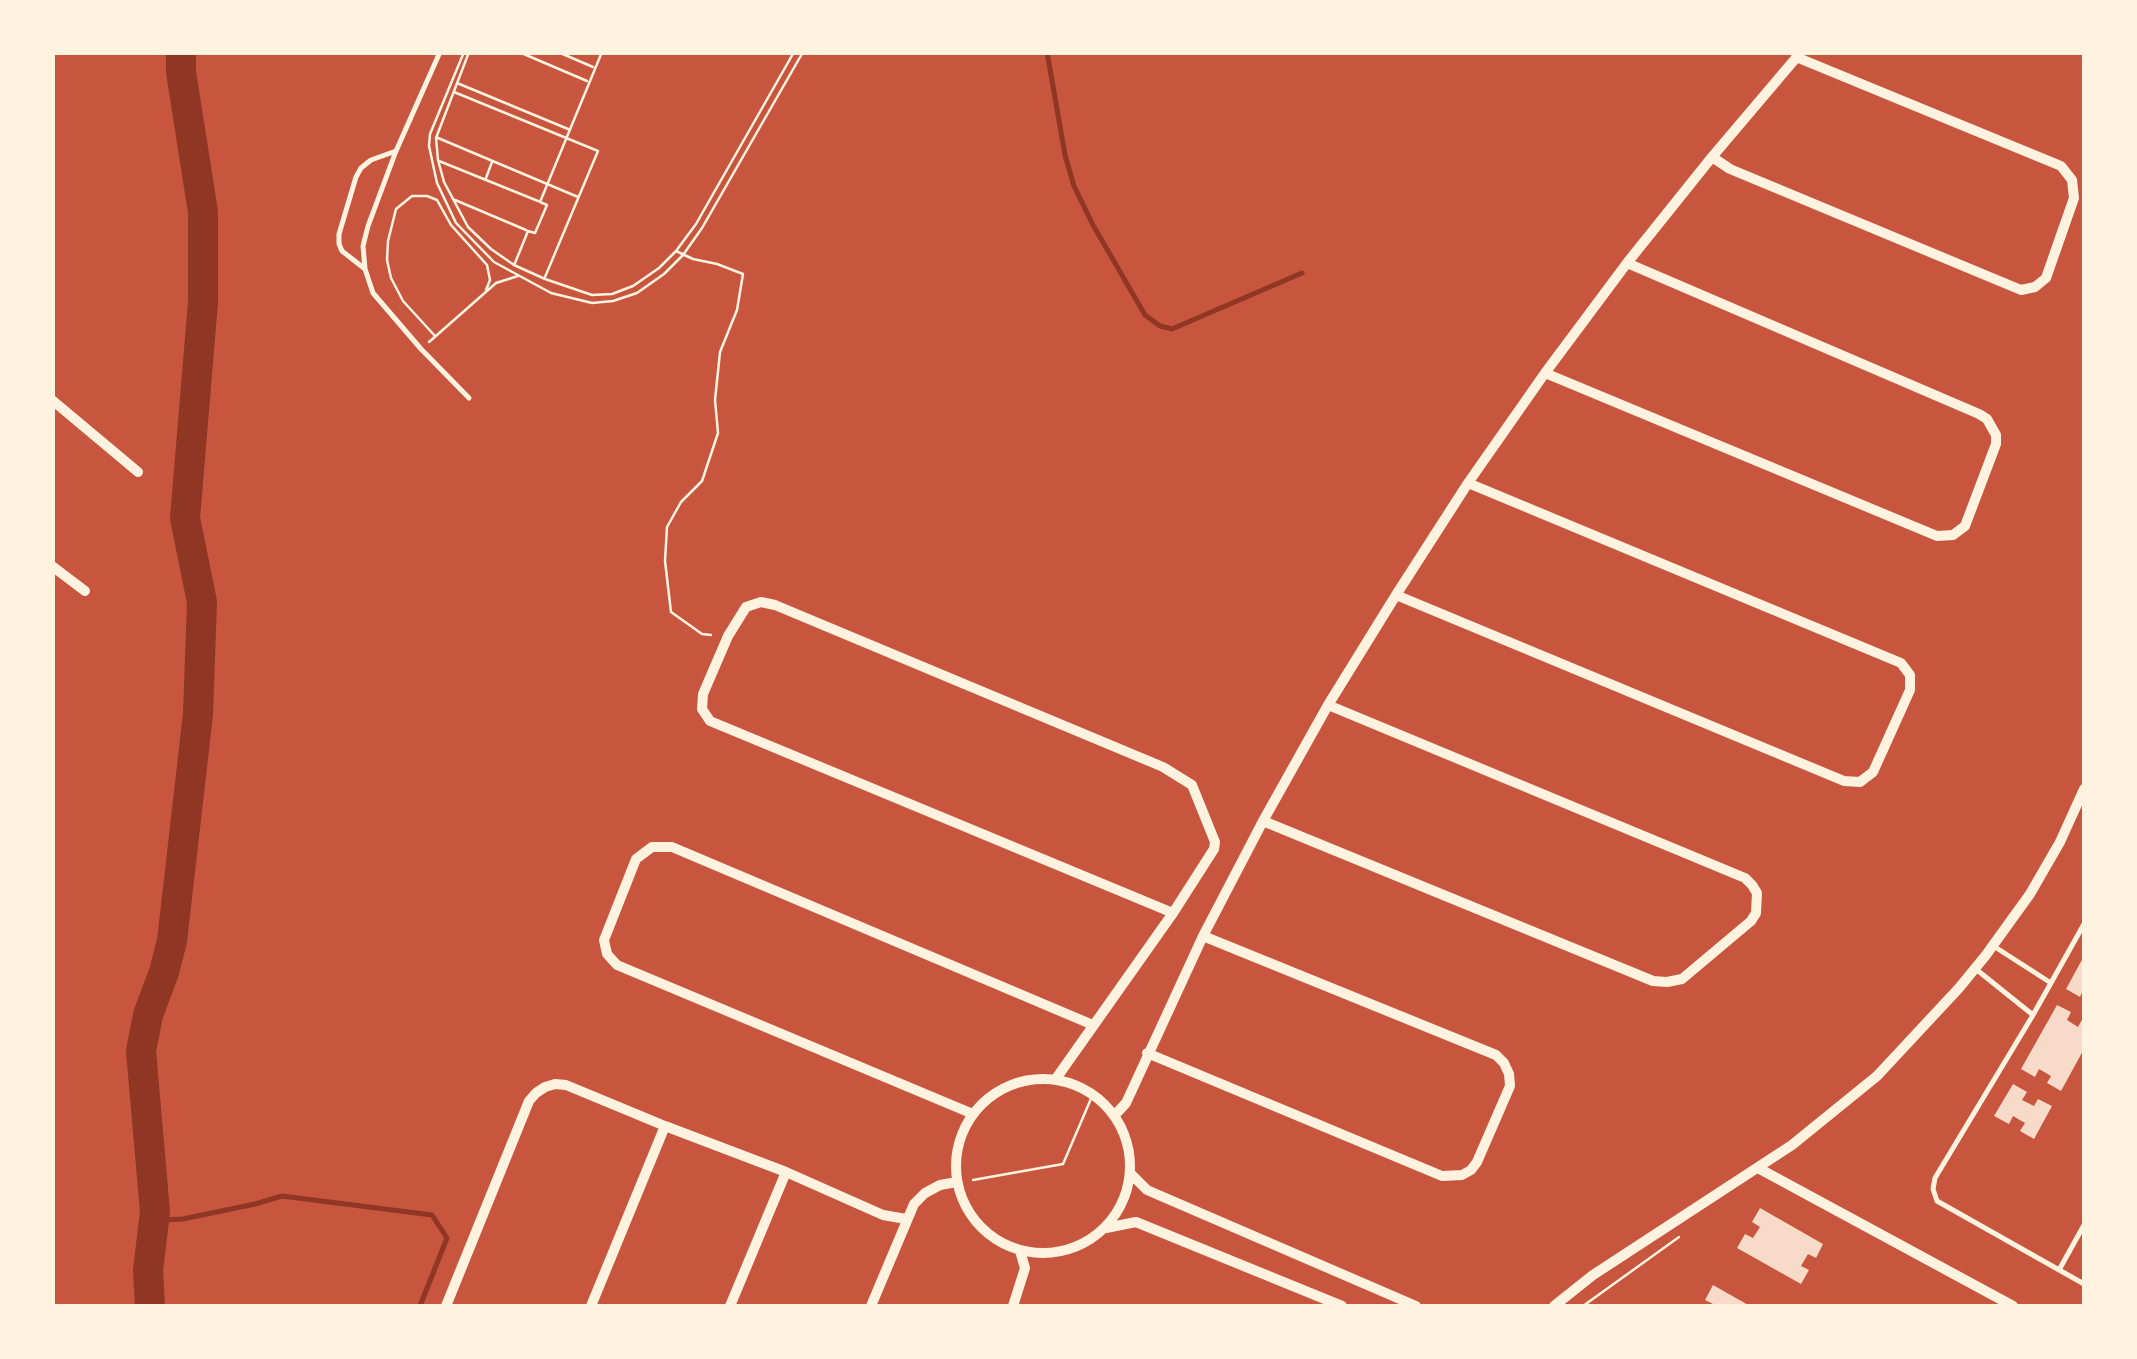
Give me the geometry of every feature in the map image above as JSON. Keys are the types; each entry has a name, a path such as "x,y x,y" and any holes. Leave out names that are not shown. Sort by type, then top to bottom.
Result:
{"street":[{"path":"1114,1116 1126,1102 1203,936 1263,821 1328,705 1468,483 1627,263 1712,156 1798,55 2061,166 2068,172 2074,198 2046,278 2036,288 2021,290 1730,169 1712,156"},
{"path":"1545,373 1912,526 1945,537 1966,526 1996,444 1992,426 1979,414 1627,263"},
{"path":"52,400 138,472"},
{"path":"1396,595 1852,783 1873,772 1910,690 1910,675 1895,660 1468,483"},
{"path":"52,566 85,592"},
{"path":"1055,1080 1173,913 1214,850 1215,842 1192,786 1163,766 775,606 761,602 746,606 702,694 705,715 716,724 1173,913"},
{"path":"1263,821 1653,981 1682,979 1751,921 1757,894 1745,878 1328,705"},
{"path":"1554,1306 1594,1275 1758,1168 1877,1076 1993,946 2030,894 2084,789"},
{"path":"973,1114 618,965 607,954 604,940 636,859 652,848 672,847 1093,1025"},
{"path":"1147,1053 1442,1176 1462,1175 1477,1162 1510,1086 1509,1074 1496,1054 1203,936"},
{"path":"1036,1079 1055,1080 1093,1094 1114,1116 1127,1143 1130,1173 1122,1203 1105,1228 1066,1251 1035,1254 990,1237 978,1226 968,1213 955,1168 960,1140 973,1114 994,1093 1036,1079"},
{"path":"446,1306 529,1101 545,1086 566,1086 786,1172 883,1215 906,1219"},
{"path":"591,1306 665,1126"},
{"path":"1758,1168 2012,1306"},
{"path":"730,1306 786,1172"},
{"path":"1130,1173 1147,1190 1416,1306"},
{"path":"871,1306 914,1204 926,1192 957,1182"},
{"path":"1105,1228 1136,1222 1342,1306"},
{"path":"1013,1306 1025,1268 1020,1251"}],"lane":[{"path":"440,52 396,150 368,226 365,270 374,293 420,349 469,398"},
{"path":"365,270 342,251 339,234 361,168 396,150"},
{"path":"2084,924 1934,1178 1933,1189 1938,1201 2084,1284"},
{"path":"1993,946 2051,984"},
{"path":"1975,968 2033,1015"},
{"path":"2059,1270 2084,1225"}],"path":[{"path":"467,52 436,138 444,182 468,227 492,250 545,279 592,295 612,294 633,286 676,250 696,224 794,52"},
{"path":"467,52 430,134 429,146 436,183 456,224 494,262 552,293 592,302 613,302 636,292 684,255 803,52"},
{"path":"519,52 590,82"},
{"path":"558,52 595,68"},
{"path":"540,202 602,52"},
{"path":"457,83 570,130"},
{"path":"453,91 598,151 545,279"},
{"path":"513,116 517,108"},
{"path":"436,138 579,197"},
{"path":"438,160 546,205 535,233 454,200"},
{"path":"485,180 492,161"},
{"path":"436,336 403,300 392,278 387,260 388,241 396,208 412,196 437,200 451,225 487,265 490,280 486,290"},
{"path":"514,265 528,230"},
{"path":"676,250 743,274 737,310 720,352 715,400 718,434 702,480 681,502 667,527 665,561 671,612 702,634 728,636"},
{"path":"420,349 496,282 520,276"},
{"path":"957,1182 1063,1164 1093,1094"}],"building":[{"path":"2084,956 2084,988 2080,997 2066,989"},
{"path":"2057,1005 2071,1012 2067,1020 2078,1027 2084,1016 2084,1049 2061,1091 2047,1083 2051,1076 2039,1069 2035,1077 2021,1069"},
{"path":"2013,1084 2027,1092 2022,1100 2034,1106 2038,1099 2052,1106 2034,1139 2020,1131 2025,1123 2013,1116 2009,1124 1994,1116"},
{"path":"1760,1208 1823,1244 1816,1258 1808,1254 1801,1266 1809,1270 1801,1284 1737,1248 1745,1234 1753,1238 1760,1227 1752,1222"},
{"path":"1713,1285 1750,1306 1711,1306 1705,1300"}],"waterway":[{"path":"150,1306 148,1270 155,1212 141,1051 148,1015 172,941 198,714 202,602 185,518 203,302 203,212 181,52"},
{"path":"1047,52 1074,186 1145,315 1172,329 1302,273"},
{"path":"155,1212 162,1220 183,1219 282,1196 432,1215 447,1238 420,1306"}]}
